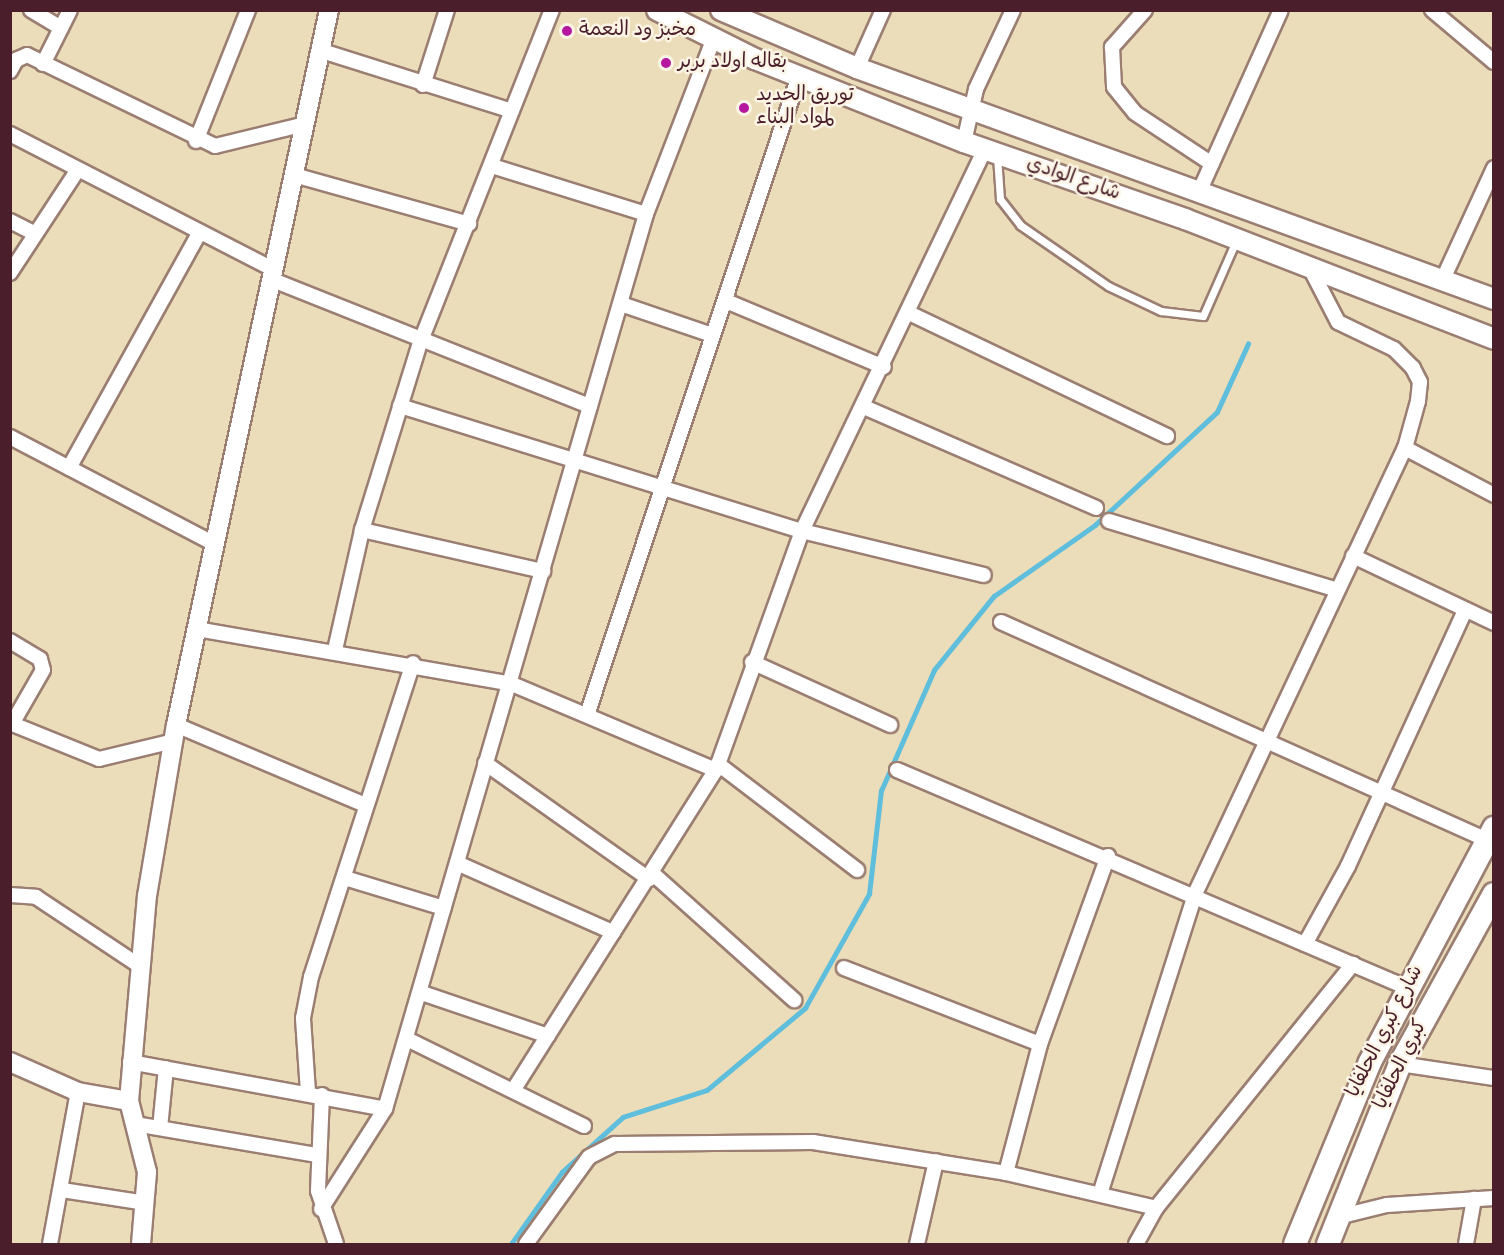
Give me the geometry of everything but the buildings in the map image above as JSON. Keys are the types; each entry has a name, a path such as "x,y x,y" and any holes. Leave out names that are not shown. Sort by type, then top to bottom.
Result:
{"main road":[{"name":"شارع الوادي","path":"657,10 799,76 964,142 1236,239 1494,339"},
{"name":"شارع الوادي","path":"721,10 742,15 857,68 972,111 1070,142 1494,299"},
{"path":"1059,174 1070,142"},
{"name":"شارع كبري الحلفايا","path":"1295,1244 1344,1118 1370,1062 1490,834"},
{"name":"كبري الحلفايا","path":"1328,1245 1370,1132 1398,1070 1494,894"},
{"path":"1370,1062 1398,1070"},
{"path":"1344,1118 1370,1132"}],"street":[{"path":"31,10 62,28"},
{"path":"43,64 70,10"},
{"path":"196,141 248,10"},
{"path":"141,1245 147,1172 129,1101 137,964 175,733 329,10"},
{"path":"423,85 447,10"},
{"path":"335,650 362,530 420,342 469,224 552,10"},
{"path":"857,68 883,10"},
{"path":"964,142 976,89 1013,10"},
{"path":"1145,10 1112,47 1114,87 1134,113 1212,164"},
{"path":"1200,190 1281,10"},
{"path":"1432,10 1494,62"},
{"path":"321,1209 385,1109 409,1040 485,764 512,684 572,457 590,406 646,214 714,38"},
{"path":"322,51 423,85 512,111"},
{"path":"10,71 21,55 196,141 215,146 247,143 305,124"},
{"path":"588,712 799,76"},
{"path":"10,134 77,171 200,232 274,275 420,342 590,406"},
{"path":"514,1089 717,767 752,662 802,531 991,151"},
{"path":"492,166 646,214"},
{"path":"1443,279 1494,168"},
{"path":"10,273 32,232 77,171"},
{"path":"294,175 469,224"},
{"path":"10,221 32,232"},
{"path":"69,468 200,232"},
{"path":"1100,1194 1195,894 1269,742 1337,590 1405,448 1418,401 1420,382 1413,368 1394,349 1338,322 1311,270"},
{"path":"726,301 884,367"},
{"path":"621,304 712,335"},
{"path":"909,313 1167,436"},
{"path":"400,406 572,457 802,531 984,575"},
{"path":"864,407 1096,508"},
{"path":"10,437 214,543"},
{"path":"1405,448 1494,495"},
{"path":"1109,521 1337,590"},
{"path":"362,530 543,571"},
{"path":"1353,556 1494,623"},
{"path":"1305,944 1382,790 1465,610"},
{"path":"1001,622 1269,742 1490,834"},
{"path":"197,629 413,663 512,684 588,712 717,767 857,870"},
{"path":"10,641 40,659 43,670 11,724 99,759 175,733 363,804"},
{"path":"752,662 890,725"},
{"path":"336,1245 321,1209 316,1155 315,1093 303,1018 345,878 363,804 413,663"},
{"path":"485,764 650,876 794,1000"},
{"path":"897,770 1108,856 1408,988"},
{"path":"1006,1173 1040,1044 1108,856"},
{"path":"457,862 613,932"},
{"path":"345,878 444,908"},
{"path":"10,895 36,897 137,964"},
{"path":"1136,1245 1156,1208 1353,964"},
{"path":"844,968 1040,1044"},
{"path":"422,993 548,1036"},
{"path":"409,1040 514,1089 584,1126"},
{"path":"10,1062 78,1092 129,1101"},
{"path":"130,1062 315,1093 385,1109"},
{"path":"160,1128 166,1068"},
{"path":"1398,1070 1494,1078"},
{"path":"50,1245 62,1190 78,1092"},
{"path":"135,1124 316,1155"},
{"path":"526,1245 589,1157 615,1144 813,1142 1006,1173 1156,1208"},
{"path":"917,1245 936,1161"},
{"path":"62,1190 146,1203"},
{"path":"1338,1216 1387,1205 1494,1198"},
{"path":"1466,1245 1474,1200"}],"lane":[{"path":"991,151 1000,199 1020,225 1108,286 1161,311 1203,316 1236,239"}],"waterway":[{"path":"511,1244 562,1172 623,1117 707,1090 805,1008 869,894 881,791 934,670 994,596 1095,525 1217,412 1248,344"}],"place":[{"name":"مخبز ود النعمة","path":"567,31"},
{"name":"بقاله اولاد بربر","path":"666,63"},
{"name":"توريق الحديد لمواد البناء","path":"744,108"}]}
